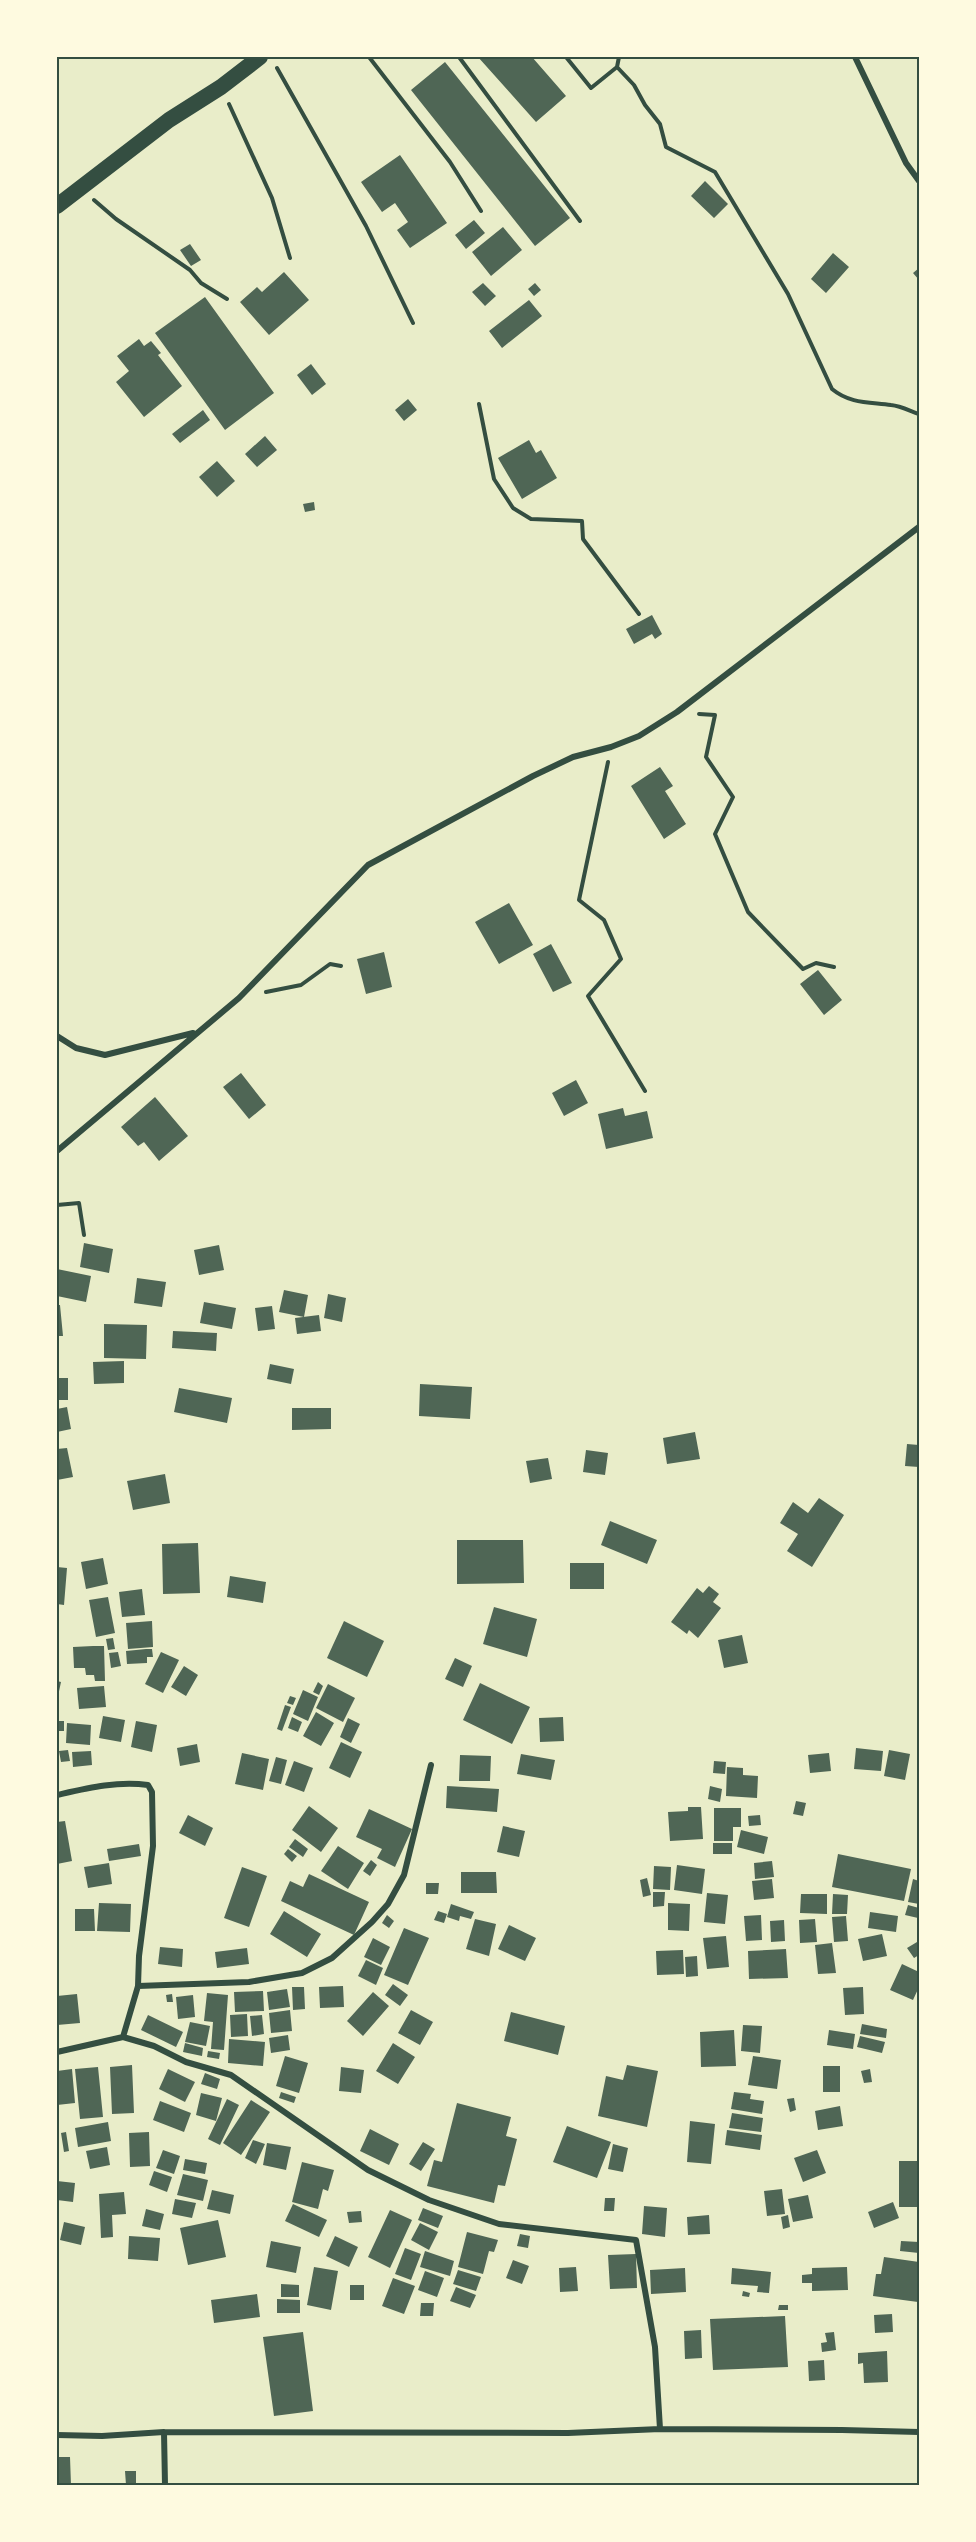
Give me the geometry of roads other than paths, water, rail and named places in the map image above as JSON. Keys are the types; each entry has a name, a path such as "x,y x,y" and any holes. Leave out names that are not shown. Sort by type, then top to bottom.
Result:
{"highway":[{"path":"57,206 169,120 221,87 260,57"}],"street":[{"path":"855,57 906,163 919,181"},
{"path":"57,1151 239,998 368,865 533,776 573,757 611,747 639,736 677,712 919,527"},
{"path":"57,1036 76,1048 105,1055 197,1032"},
{"path":"138,1986 249,1982 302,1973 332,1958 372,1922 388,1904 404,1875 431,1765"},
{"path":"57,1795 106,1784 128,1782 148,1785 152,1792 153,1846 139,1956 138,1986 123,2037"},
{"path":"57,2052 123,2037 154,2046 186,2062 231,2075 368,2170 429,2200 499,2224 636,2240 655,2347 660,2429"},
{"path":"57,2435 102,2436 164,2432 568,2433 660,2429 842,2430 919,2433"},
{"path":"164,2432 165,2485"}]}
